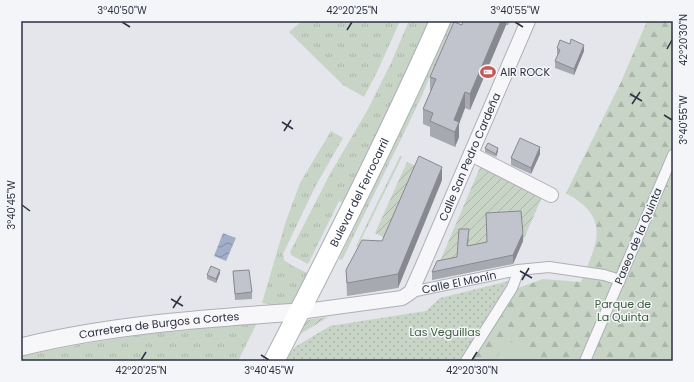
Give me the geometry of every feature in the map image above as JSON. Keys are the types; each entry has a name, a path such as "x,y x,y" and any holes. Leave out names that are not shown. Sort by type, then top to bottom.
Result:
{"main road":[{"name":"Bulevar del Ferrocarril","path":"274,361 400,110 440,21"}],"street":[{"name":"Calle San Pedro Cardeña","path":"411,292 528,21"},
{"path":"471,154 551,195"},
{"name":"Paseo de la Quinta","path":"585,361 673,155"},
{"name":"Calle El Monín","path":"299,312 402,298 411,292 518,270 549,267 604,275 620,280"},
{"path":"466,361 512,288 518,270"},
{"name":"Carretera de Burgos a Cortes","path":"21,347 93,333 172,322 299,312"}],"green space":[{"path":"302,21 400,21 364,97 343,85 289,32"},
{"path":"409,21 432,21 346,204 339,201 308,264 291,255 290,252 330,174 367,111 391,63"},
{"path":"451,21 454,21 420,100 342,260 339,259 417,98"},
{"name":"Parque de La Quinta","path":"647,21 673,21 673,361 472,361 518,288 543,279 581,282 592,255 597,232 595,222 590,212 581,203 566,193 621,82"},
{"path":"331,131 343,138 315,187 283,254 284,260 311,275 305,289 293,303 279,305 262,303 286,221 300,183"},
{"path":"400,156 402,157 357,247 356,246"},
{"path":"407,162 416,166 385,238 375,233"},
{"path":"481,165 542,197 513,264 432,280"},
{"name":"Las Veguillas","path":"509,281 461,361 285,361 295,347 330,326 426,311 440,298"},
{"path":"328,317 294,338 301,326 310,319"},
{"path":"257,323 238,361 21,361 21,356 109,340 168,331"},
{"path":"506,340 548,361 495,361"}],"water":[{"path":"223,233 236,238 226,261 214,256"}],"building":[{"path":"463,21 501,21 470,94 465,92 454,120 459,122 455,132 430,121 433,113 423,109 436,79 430,77 454,22 462,25"},
{"path":"571,39 584,45 574,69 555,61 560,50 557,48 560,40 570,44"},
{"path":"520,138 540,147 531,168 511,158"},
{"path":"488,143 498,148 496,154 485,148"},
{"path":"419,156 442,167 398,274 347,283 346,270 362,240 382,241"},
{"path":"521,211 523,233 513,255 432,272 437,261 457,257 459,229 469,229 467,246 487,242 486,213"},
{"path":"211,266 220,270 216,279 207,275"},
{"path":"249,270 252,292 235,294 233,271"}],"place":[{"name":"AIR ROCK","path":"488,72"}]}
